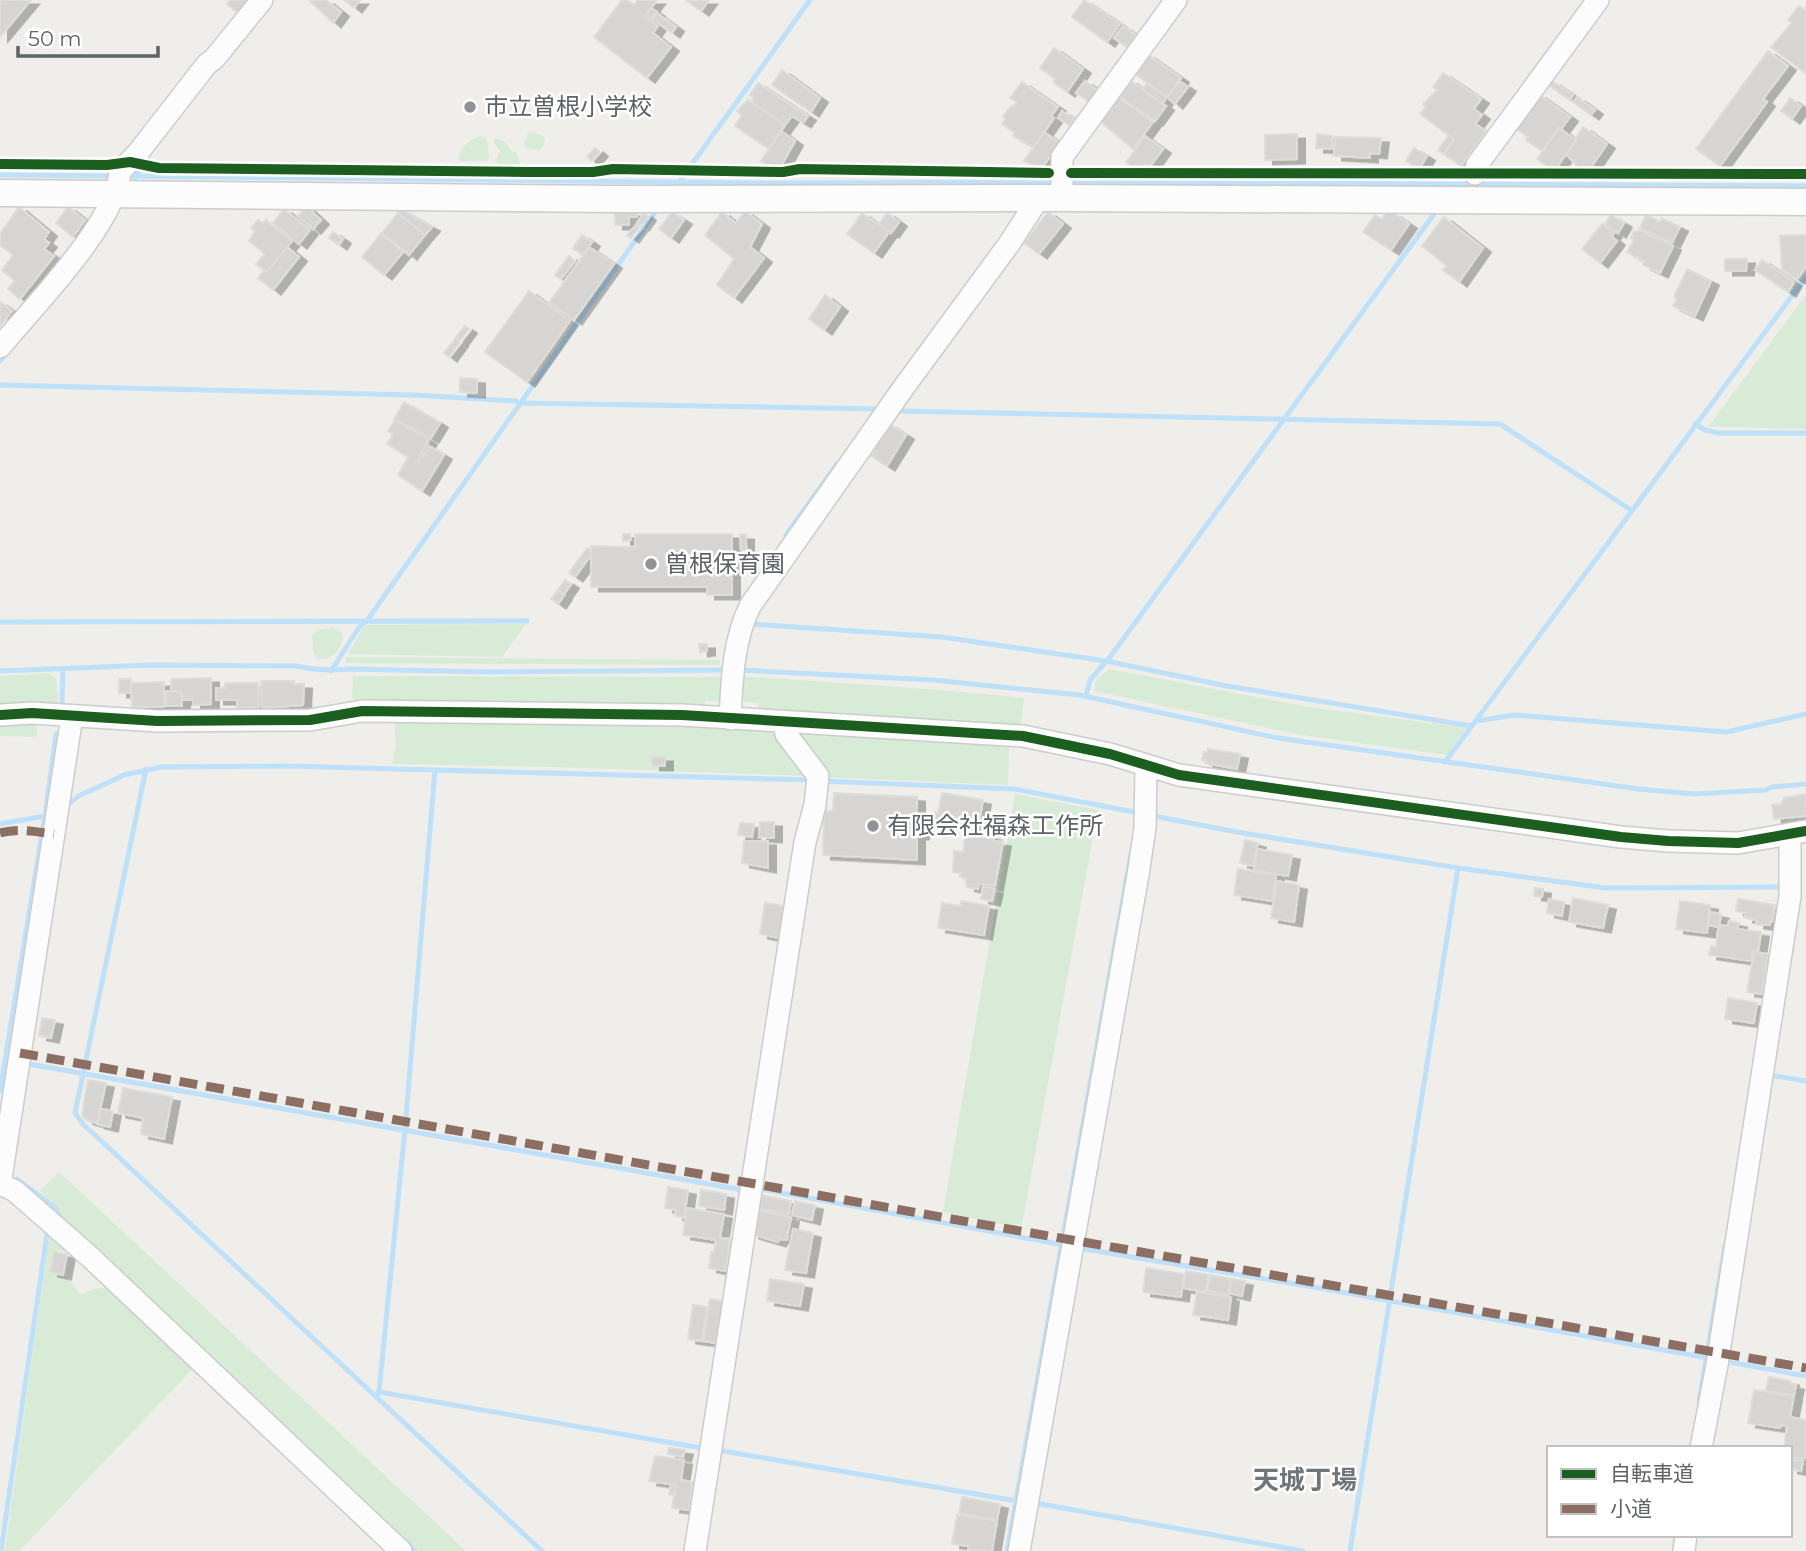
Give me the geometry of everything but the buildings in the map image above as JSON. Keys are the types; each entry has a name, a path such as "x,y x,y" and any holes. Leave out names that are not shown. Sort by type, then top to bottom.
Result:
{"street":[{"path":"0,347 80,251 106,211 118,183 137,154 207,64 262,0"},
{"path":"730,719 733,668 743,621 762,586 1009,244 1056,192 1062,158 1175,0"},
{"path":"1475,174 1477,166 1598,0"},
{"path":"0,193 118,183 616,199 1056,192 1806,202"},
{"path":"0,715 32,713 157,721 310,720 362,710 625,713 1023,736 1110,754 1179,775 1620,837 1738,843 1798,833 1798,895 1701,1446"},
{"path":"72,716 0,1184 15,1191 55,1226 396,1547"},
{"path":"695,1551 805,842 815,805 817,780 786,734 784,722"},
{"path":"1019,1551 1136,888 1145,815 1146,767"}],"green space":[{"path":"529,131 542,135 545,139 539,150 526,148 524,143"},
{"path":"481,136 487,140 489,158 486,161 460,161 458,158 464,147"},
{"path":"495,138 505,142 512,152 516,152 520,164 498,164 496,160 500,151 493,142"},
{"path":"1806,295 1806,429 1708,427"},
{"path":"526,624 502,657 348,654 363,628 369,625"},
{"path":"332,628 342,632 343,639 334,654 318,660 313,650 312,634 318,630"},
{"path":"346,657 720,660 719,665 345,663"},
{"path":"1109,669 1303,706 1466,728 1447,755 1302,735 1094,691 1096,680"},
{"path":"48,673 56,678 59,706 0,708 0,676"},
{"path":"353,676 722,677 719,701 705,701 705,708 355,703 352,697"},
{"path":"739,676 1024,698 1020,730 759,712 758,703 744,701"},
{"path":"36,721 37,737 0,736 0,722"},
{"path":"394,721 768,727 782,736 810,776 392,764 396,744"},
{"path":"800,729 1009,743 1008,785 824,777 794,733"},
{"path":"1015,794 1098,810 1022,1225 1000,1224 943,1212"},
{"path":"59,1172 466,1551 419,1551 70,1225 40,1191"},
{"path":"53,1234 70,1253 57,1250 51,1273 66,1277 81,1295 93,1289 115,1287 197,1364 19,1551 5,1551 49,1237"}],"waterway":[{"path":"679,182 810,0"},
{"path":"135,178 147,157"},
{"path":"0,175 112,176"},
{"path":"126,176 752,183 1057,182"},
{"path":"1067,182 1806,186"},
{"path":"331,671 360,626 366,622 656,211"},
{"path":"1086,696 1090,680 1110,657 1434,214"},
{"path":"1445,762 1806,277"},
{"path":"0,361 7,352"},
{"path":"0,385 413,395 519,403 880,409"},
{"path":"897,411 1500,424 1631,510"},
{"path":"1695,424 1718,433 1806,433"},
{"path":"786,535 837,464"},
{"path":"0,622 527,621"},
{"path":"750,624 942,637 1106,661 1227,686 1471,726"},
{"path":"0,671 152,665 491,672 728,670"},
{"path":"62,702 63,669"},
{"path":"738,670 933,680 1079,695 1278,738 1639,789 1694,794 1766,790 1806,784"},
{"path":"1477,721 1515,715 1726,732 1806,714"},
{"path":"0,824 45,816 56,734"},
{"path":"67,805 79,796 124,775 161,767 286,766 813,780"},
{"path":"146,769 75,1113 83,1124 542,1551"},
{"path":"379,1392 405,1129 435,770"},
{"path":"822,781 1015,789 1139,813"},
{"path":"1148,815 1458,868 1606,888 1783,887"},
{"path":"0,1091 45,816"},
{"path":"1007,1551 1131,854"},
{"path":"1350,1551 1458,868"},
{"path":"23,1063 743,1190"},
{"path":"1770,1075 1806,1081"},
{"path":"17,1179 54,1207 65,1224"},
{"path":"755,1188 1069,1246"},
{"path":"1,1551 47,1234 52,1228"},
{"path":"1699,1402 1725,1246"},
{"path":"1078,1248 1308,1286 1713,1359"},
{"path":"1723,1361 1806,1376"},
{"path":"376,1396 379,1392 707,1449"},
{"path":"717,1450 1017,1501"},
{"path":"1035,1503 1303,1551"},
{"path":"405,1541 415,1551"}],"marked path":[{"path":"0,833 20,831 54,834"},
{"path":"20,1053 1806,1368"}],"cycle path":[{"path":"0,164 107,165 130,162 159,168 529,172 593,172 613,169 783,172 800,169 1049,173"},
{"path":"1071,173 1806,174"},
{"path":"0,715 32,713 157,721 310,720 362,711 682,715 1023,736 1110,754 1179,775 1621,837 1738,843 1806,831"}],"place":[{"name":"市立曽根小学校","path":"470,107"},
{"name":"曽根保育園","path":"651,564"},
{"name":"有限会社福森工作所","path":"873,826"}],"district":[{"name":"天城丁場","path":"1305,1480"}]}
